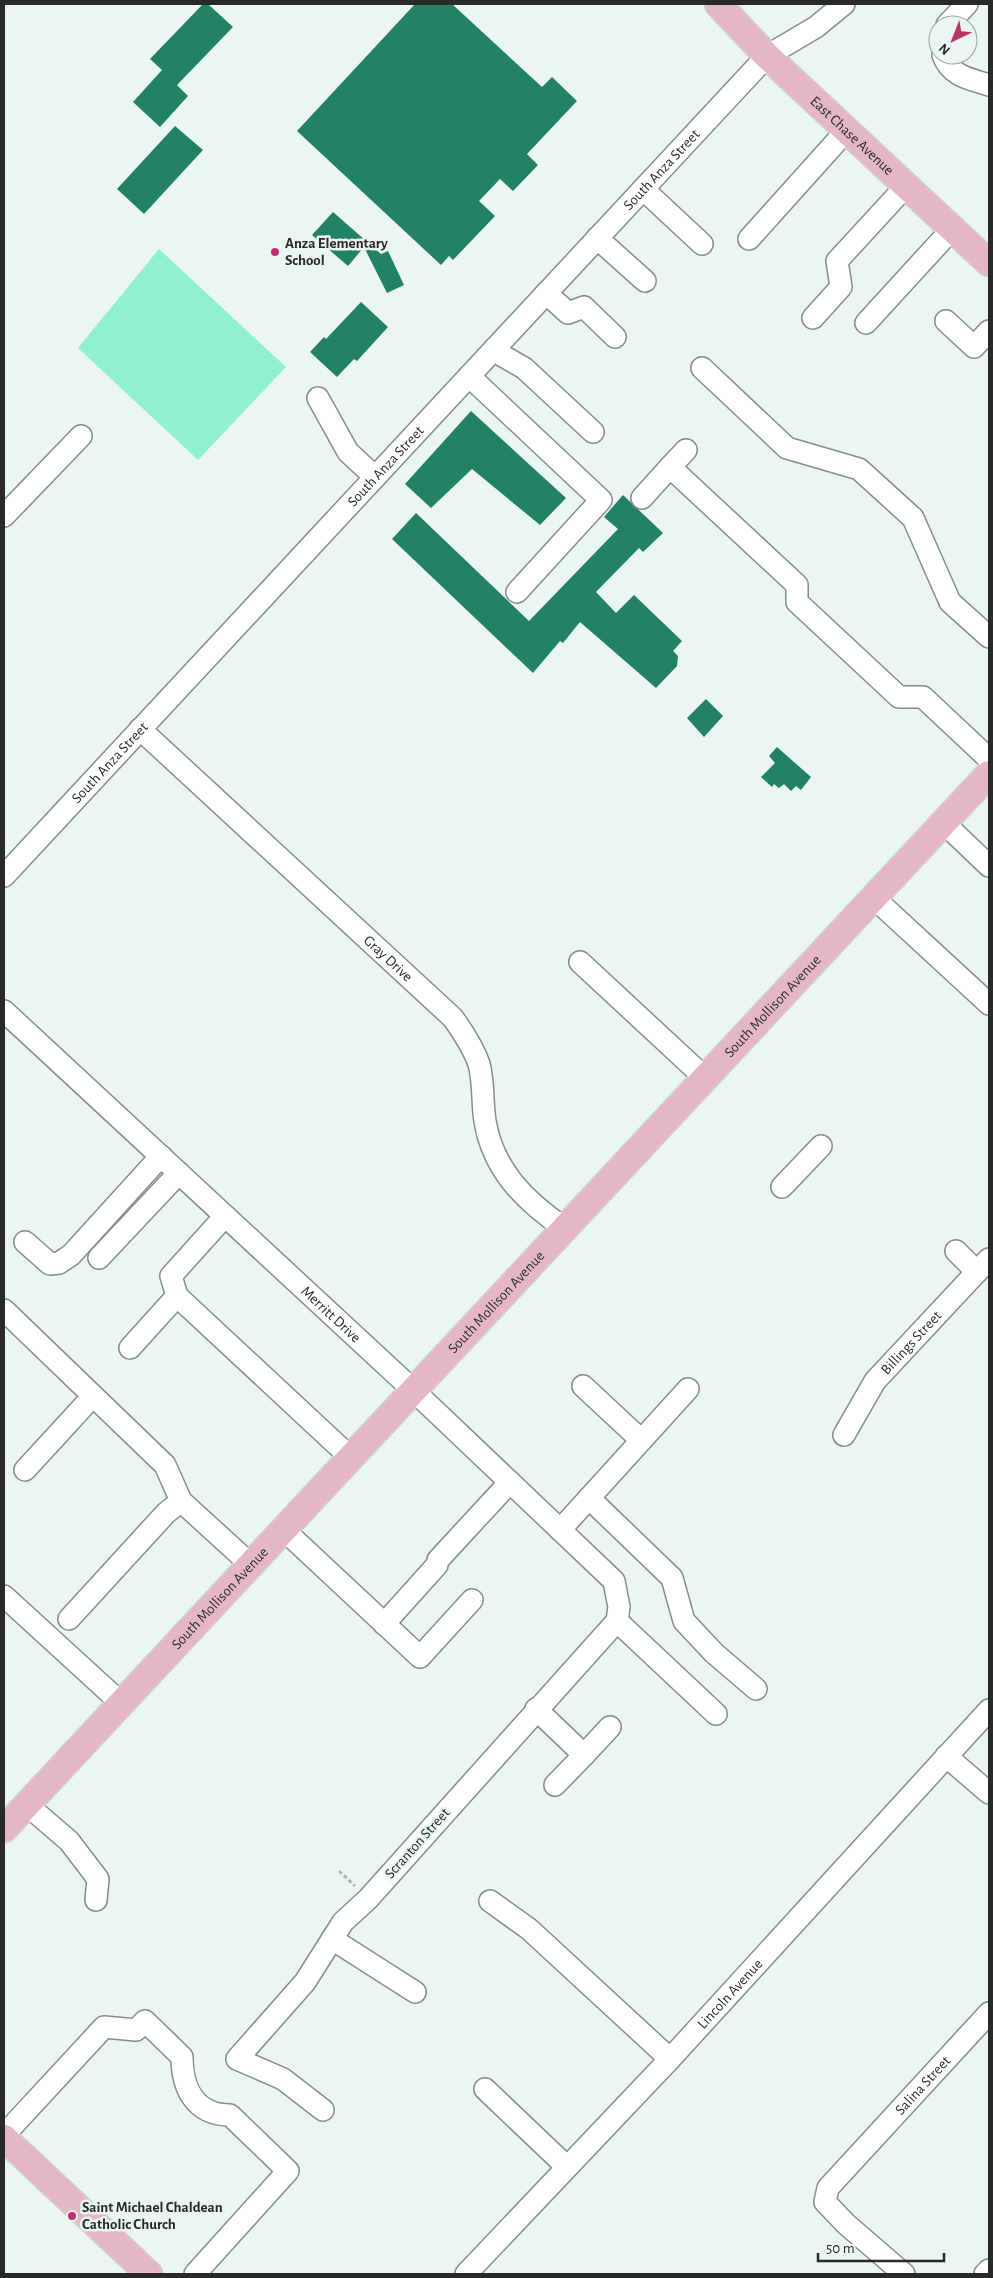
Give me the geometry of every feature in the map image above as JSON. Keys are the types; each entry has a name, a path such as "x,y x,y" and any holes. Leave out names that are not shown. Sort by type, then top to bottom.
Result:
{"main road":[{"name":"East Chase Avenue","path":"718,4 767,56 989,263"},
{"name":"South Mollison Avenue","path":"4,1829 989,774"},
{"path":"4,2137 149,2274"}],"street":[{"path":"957,15 967,4"},
{"name":"South Anza Street","path":"4,876 767,56 816,28 841,5"},
{"path":"948,65 962,77 989,85"},
{"path":"749,239 846,131"},
{"path":"813,318 841,287 837,260 906,186"},
{"path":"643,189 702,244"},
{"path":"866,323 952,228"},
{"path":"597,238 645,282"},
{"path":"546,293 568,313 584,307 615,337"},
{"path":"946,322 974,347 989,331"},
{"path":"494,348 503,356 524,368 593,432"},
{"path":"702,368 787,448 859,469 913,518 950,602 989,637"},
{"path":"469,376 601,500 518,592"},
{"path":"318,398 348,452 375,477"},
{"path":"4,516 81,436"},
{"path":"642,498 686,450"},
{"path":"670,467 797,585 798,602 900,697 923,697 989,759"},
{"name":"Gray Drive","path":"140,729 453,1018 467,1037 478,1064 488,1138 502,1167 515,1187 531,1204 564,1228"},
{"path":"944,823 989,866"},
{"path":"874,898 989,1004"},
{"path":"580,962 704,1078"},
{"name":"Merritt Drive","path":"4,1011 413,1390 614,1580 619,1607 612,1628"},
{"path":"782,1187 821,1146"},
{"path":"25,1242 50,1264 59,1263 71,1255 161,1156"},
{"path":"99,1258 179,1173"},
{"path":"225,1216 171,1276 177,1296 350,1457"},
{"path":"956,1251 983,1266"},
{"name":"Billings Street","path":"844,1435 875,1381 983,1266"},
{"path":"130,1348 177,1296"},
{"path":"4,1310 165,1465 181,1501 250,1564"},
{"path":"583,1386 641,1440"},
{"path":"560,1530 688,1389"},
{"path":"25,1470 93,1396"},
{"path":"384,1624 510,1482"},
{"path":"589,1498 672,1578 684,1621 714,1653 756,1689"},
{"path":"69,1619 166,1512 181,1501"},
{"path":"283,1530 420,1657 472,1600"},
{"path":"4,1596 121,1703"},
{"path":"612,1628 716,1714"},
{"name":"Scranton Street","path":"323,2110 283,2079 237,2059 305,1982 343,1922 368,1898 612,1628"},
{"path":"536,1710 584,1755"},
{"name":"Lincoln Avenue","path":"466,2274 670,2060 989,1710"},
{"path":"555,1785 610,1727"},
{"path":"946,1756 989,1793"},
{"path":"26,1804 69,1841 98,1879 96,1900"},
{"path":"490,1901 529,1929 670,2060"},
{"path":"332,1939 415,1992"},
{"name":"Salina Street","path":"904,2274 846,2224 825,2202 828,2188 989,2013"},
{"path":"4,2137 104,2027 136,2030 145,2022 182,2057 184,2084 200,2106 219,2116 230,2116 288,2171 195,2274"},
{"path":"485,2089 567,2167"},
{"path":"985,2274 989,2270"}],"green space":[{"path":"159,249 286,367 198,460 78,348"}],"building":[{"path":"203,4 208,4 233,27 177,85 188,96 160,127 133,102 162,70 150,59"},
{"path":"415,4 452,4 542,87 552,77 577,101 527,154 538,165 513,191 500,179 479,201 495,216 453,260 449,256 441,265 297,131"},
{"path":"175,126 203,150 144,214 117,189"},
{"path":"333,212 381,254 388,251 404,285 387,293 364,247 348,266 312,235"},
{"path":"361,302 388,327 357,361 354,359 337,377 310,352 324,337 326,339"},
{"path":"471,411 566,498 540,525 472,469 431,508 405,484"},
{"path":"623,495 663,533 643,552 639,548 596,592 616,613 634,595 682,641 673,651 678,656 677,666 656,688 580,622 563,643 560,641 533,673 392,539 416,513 529,621 618,529 604,517"},
{"path":"706,699 723,716 704,737 687,718"},
{"path":"777,747 811,777 801,790 796,786 791,791 784,784 779,788 774,784 772,787 761,777 775,763 769,756"}],"place":[{"name":"Anza Elementary School","path":"275,252"},
{"name":"Saint Michael Chaldean Catholic Church","path":"72,2216"}]}
